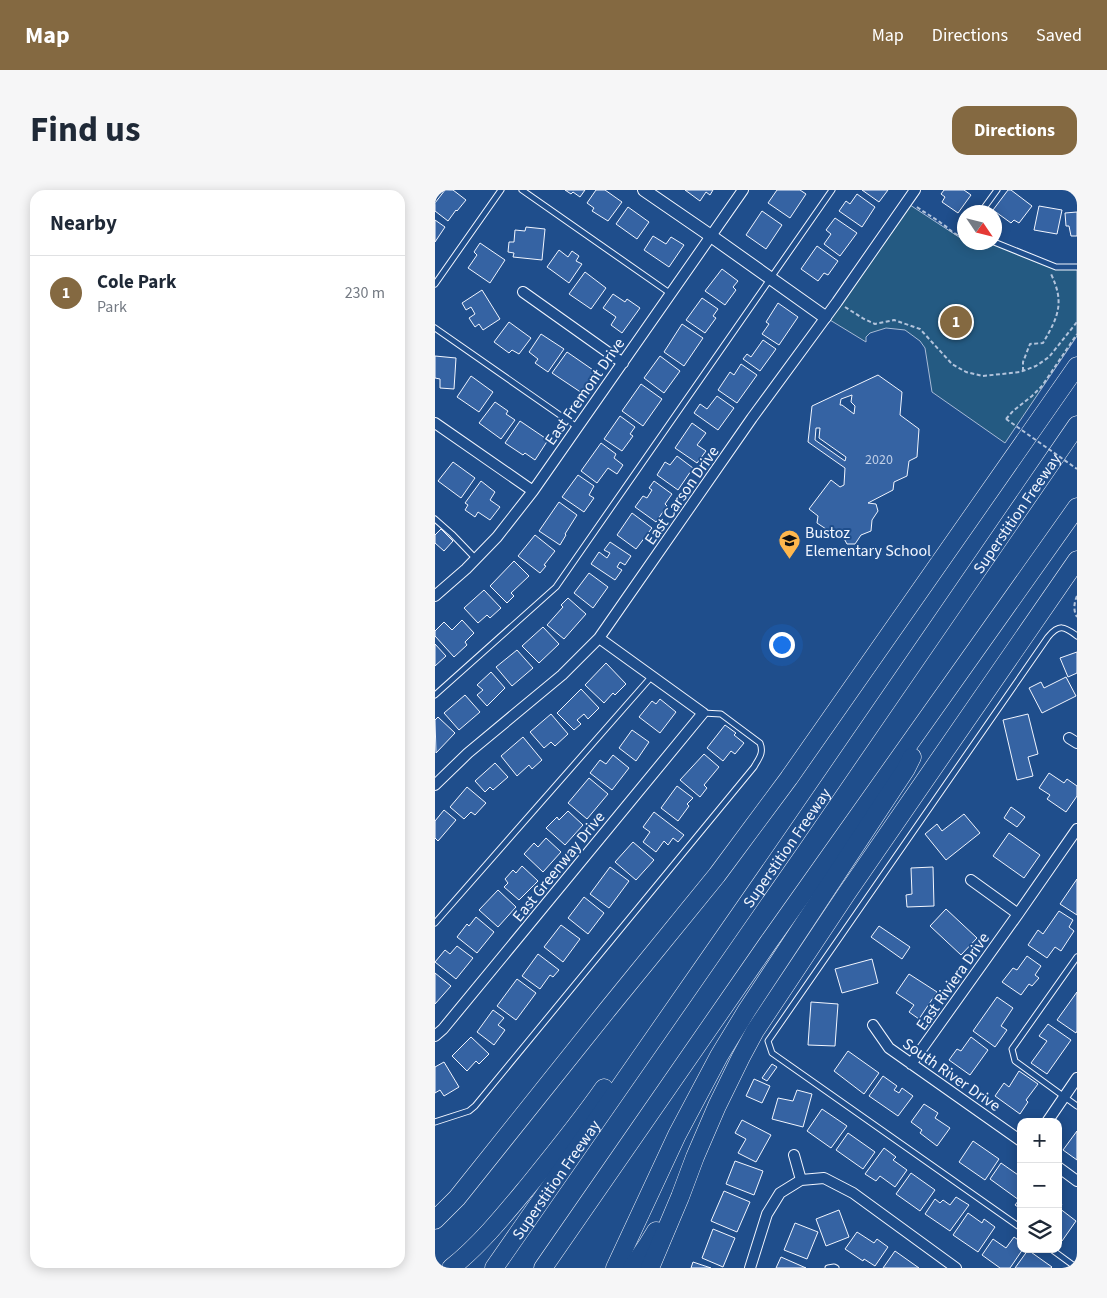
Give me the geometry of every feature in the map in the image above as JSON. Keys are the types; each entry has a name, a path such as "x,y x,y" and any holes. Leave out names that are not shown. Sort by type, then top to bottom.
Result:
{"highway":[{"path":"435,1220 457,1198 740,844 1077,366"},
{"name":"Superstition Freeway","path":"494,1268 1077,425"},
{"path":"543,1268 768,943 1077,507"},
{"path":"650,1268 724,1091 755,1031 857,878 1077,560"},
{"path":"615,1268 686,1117 719,1056 906,769 947,691"},
{"path":"451,1268 494,1227 576,1126 670,994 793,838"},
{"path":"632,1268 648,1244 695,1157"}],"street":[{"name":"East Fremont Drive","path":"435,596 497,537 533,491 743,190"},
{"name":"East Carson Drive","path":"435,785 468,753 562,675 599,638 752,418 837,302 915,190"},
{"path":"651,192 825,317"},
{"path":"523,292 623,363"},
{"path":"435,423 533,491"},
{"path":"599,638 703,713"},
{"name":"East Greenway Drive","path":"435,1036 443,1029 703,713"},
{"name":"East Riviera Drive","path":"911,1064 1077,828"},
{"path":"971,880 1018,914"},
{"name":"South River Drive","path":"873,1025 889,1048 1017,1137"},
{"path":"1050,1118 1077,1078"},
{"path":"794,1155 801,1180"},
{"path":"1062,1170 1077,1180"},
{"path":"750,1268 767,1214 780,1193 801,1180 824,1178 853,1193 949,1266"}],"lane":[{"path":"435,284 501,190"},
{"path":"522,190 671,294"},
{"path":"435,695 556,587 832,190"},
{"path":"986,205 997,190"},
{"path":"1002,245 1056,267 1077,267"},
{"path":"435,328 577,427"},
{"path":"435,519 476,559"},
{"path":"1017,1225 772,1053 768,1041 1048,637 1054,630 1061,627 1067,628 1077,636"},
{"path":"435,923 653,676"},
{"path":"435,1122 469,1111 475,1106 754,767 763,748 760,743 721,714 703,713"},
{"path":"1077,957 1012,1049 1015,1061 1077,1106"},
{"path":"1056,1253 1077,1268"},
{"path":"829,1268 836,1268"}],"path":[{"path":"917,207 957,235"},
{"path":"1023,371 1023,362 1030,344 1043,343 1056,318 1059,306 1055,284 1050,274"},
{"path":"837,302 875,324 894,320 920,329 952,364 966,372 983,376 1019,372 1036,366 1049,357 1077,322"},
{"path":"1077,334 1042,386 1006,419 1077,469"},
{"path":"1077,596 1074,603 1074,613 1077,618"}],"shaded area":[{"path":"907,203 957,236 957,250 1002,250 1002,246 1056,267 1077,267 1077,336 1005,443 932,392 925,348 920,341 905,330 886,328 870,333 866,337 866,342 825,317"}],"building":[{"path":"445,190 453,190 466,200 448,221 435,211 435,203"},
{"path":"565,190 585,190 580,197 573,192 571,194"},
{"path":"596,190 605,190 622,202 608,221 592,211 594,208 587,203"},
{"path":"685,190 713,190 710,195 706,192 700,201"},
{"path":"777,190 800,190 806,194 790,218 768,203"},
{"path":"862,190 888,190 879,202"},
{"path":"944,190 964,190 971,195 964,205 957,205 957,212 942,202 945,197 941,194"},
{"path":"1008,190 1011,190 1032,206 1019,223 1014,220 1011,223 1002,216 1002,205 997,205"},
{"path":"857,194 875,207 862,227 839,211 846,201 850,204"},
{"path":"1039,206 1062,210 1057,234 1034,230"},
{"path":"628,207 649,222 637,239 616,224"},
{"path":"762,211 782,225 766,249 746,235"},
{"path":"1077,212 1077,236 1071,236 1069,226 1066,226 1065,213"},
{"path":"835,218 857,233 840,256 824,244 831,234 826,230"},
{"path":"435,220 445,227 435,242"},
{"path":"526,227 545,229 542,260 513,257 514,253 508,252 509,242 514,242 515,230 525,231"},
{"path":"653,236 666,244 671,237 684,245 669,267 644,250"},
{"path":"480,243 505,260 490,283 468,268 477,255 474,252"},
{"path":"817,246 838,261 828,275 824,273 818,281 801,269"},
{"path":"559,250 568,257 572,251 579,256 576,261 582,264 569,283 547,267"},
{"path":"722,269 738,281 733,287 736,290 725,305 705,291"},
{"path":"585,272 606,288 591,309 569,294"},
{"path":"482,290 500,319 483,330 479,324 475,327 469,318 475,314 471,307 466,310 462,303"},
{"path":"613,294 625,302 627,299 640,308 622,333 611,325 616,317 603,308"},
{"path":"702,298 718,309 713,316 716,318 705,333 686,320"},
{"path":"778,303 798,317 779,345 762,334 769,324 766,322"},
{"path":"509,322 531,338 519,354 512,350 509,353 494,342"},
{"path":"682,324 703,338 684,366 664,352"},
{"path":"541,334 564,349 548,372 535,363 538,359 529,352"},
{"path":"763,340 776,349 760,371 743,359 747,354 751,357"},
{"path":"567,352 596,372 582,393 552,373"},
{"path":"435,356 456,358 454,389 440,388 440,379 435,378"},
{"path":"660,356 680,371 664,393 644,378"},
{"path":"741,364 757,375 737,403 718,390 730,372 734,375"},
{"path":"878,375 902,392 900,415 919,429 917,457 909,461 907,476 894,482 893,490 868,503 876,504 878,511 872,520 871,531 861,535 855,544 847,544 841,533 838,537 817,523 818,516 809,509 831,480 840,487 844,485 845,468 808,442 812,406","holes":["852,395 851,402 855,406 854,414 840,405 841,399","816,428 820,428 819,438 846,457 845,461 815,440"]},
{"path":"471,376 493,392 479,412 457,397"},
{"path":"641,384 662,399 643,426 622,411"},
{"path":"717,396 734,408 718,430 694,413 700,404 707,409"},
{"path":"495,402 508,411 506,414 515,420 501,439 479,423"},
{"path":"620,416 635,427 630,434 633,436 622,451 604,439"},
{"path":"520,421 548,440 535,460 525,453 523,455 505,443"},
{"path":"692,423 706,433 697,445 706,451 697,463 675,448"},
{"path":"601,443 616,454 614,458 623,465 617,474 608,468 597,483 581,471"},
{"path":"677,456 693,468 678,490 657,475 665,462 670,465"},
{"path":"453,462 475,478 461,498 438,481"},
{"path":"578,475 594,486 589,495 594,498 584,512 562,497"},
{"path":"481,481 495,492 490,500 500,507 490,520 478,512 475,517 465,510 468,505 465,503"},
{"path":"654,481 672,494 665,504 667,506 656,522 635,507 643,496 647,498 652,490 649,488"},
{"path":"559,502 577,515 560,545 539,531"},
{"path":"632,513 652,528 636,549 617,535"},
{"path":"441,529 453,541 444,551 435,543 435,535"},
{"path":"535,535 555,551 540,573 518,556"},
{"path":"610,542 631,556 625,565 620,562 617,567 622,570 615,580 591,564 599,552 607,558 610,553 604,550"},
{"path":"514,561 529,576 511,593 514,596 507,603 490,586"},
{"path":"589,573 608,587 593,608 574,593"},
{"path":"484,590 501,608 490,618 487,615 478,623 464,608"},
{"path":"568,598 586,614 564,639 547,625 563,607 561,605"},
{"path":"462,620 474,633 465,642 467,645 454,657 435,636 435,631 444,622 452,630"},
{"path":"543,627 559,644 539,663 522,646"},
{"path":"435,644 446,656 435,666"},
{"path":"517,650 533,668 512,686 496,667"},
{"path":"1077,652 1077,673 1068,677 1060,658"},
{"path":"606,663 626,684 615,695 613,693 604,703 585,685"},
{"path":"491,672 505,688 487,706 477,695 483,690 477,685"},
{"path":"1066,677 1076,696 1042,713 1029,688 1041,682 1044,688"},
{"path":"581,689 599,708 588,719 584,714 577,720 581,724 574,730 557,713"},
{"path":"465,695 480,712 459,730 444,713"},
{"path":"660,699 676,712 660,733 639,717 652,701 656,704"},
{"path":"551,714 568,734 555,746 551,742 544,748 530,732"},
{"path":"1028,714 1038,754 1028,757 1033,776 1017,780 1003,720"},
{"path":"438,717 455,733 436,753 435,720"},
{"path":"725,725 736,733 734,735 744,743 735,754 731,751 723,761 707,748"},
{"path":"632,730 649,742 636,761 619,748"},
{"path":"523,737 542,760 532,769 529,765 517,776 501,756"},
{"path":"704,754 719,767 704,785 707,788 700,797 680,780"},
{"path":"613,755 629,768 612,790 590,773 600,760 606,764"},
{"path":"495,763 508,777 493,790 490,787 485,792 475,781"},
{"path":"1049,773 1064,783 1067,779 1077,786 1077,796 1066,812 1047,799 1050,795 1039,788"},
{"path":"589,778 608,794 587,819 568,803"},
{"path":"677,786 693,798 687,804 689,806 678,821 661,808"},
{"path":"467,787 486,803 475,815 471,812 464,819 450,807"},
{"path":"1011,807 1025,817 1017,827 1004,818"},
{"path":"444,810 456,820 438,841 435,838 435,821"},
{"path":"568,811 583,825 565,845 546,828 557,817 559,820"},
{"path":"654,812 684,835 678,842 673,838 668,845 664,841 656,852 643,842 650,832 643,827"},
{"path":"964,814 980,833 946,860 925,834 937,824 942,831"},
{"path":"1009,833 1040,855 1024,878 993,856"},
{"path":"546,838 561,852 543,872 524,854 534,843 538,847"},
{"path":"633,842 654,860 636,880 615,862"},
{"path":"522,866 538,881 519,900 504,887 508,883 505,879 513,870 516,873"},
{"path":"610,867 629,881 609,908 590,894"},
{"path":"933,867 934,906 907,907 906,895 912,894 911,868"},
{"path":"1077,879 1077,915 1060,904"},
{"path":"498,890 516,907 498,927 479,910"},
{"path":"584,897 604,913 588,934 568,918"},
{"path":"946,909 977,938 961,955 930,926"},
{"path":"1059,911 1073,920 1069,927 1074,931 1061,951 1055,947 1047,958 1028,945 1038,930 1043,934"},
{"path":"476,917 494,932 477,953 457,937 467,924 469,926"},
{"path":"561,925 580,939 563,962 544,947"},
{"path":"879,926 910,947 902,959 871,937"},
{"path":"457,946 473,958 456,979 435,962 445,950 450,954"},
{"path":"538,954 559,970 553,977 550,975 540,989 522,976"},
{"path":"1027,956 1041,966 1035,975 1039,978 1032,986 1029,984 1021,995 1002,982 1013,968 1017,970"},
{"path":"872,959 878,983 842,993 835,969"},
{"path":"435,973 451,986 435,1004"},
{"path":"909,974 937,992 919,1019 909,1012 914,1005 896,993"},
{"path":"517,979 536,993 516,1020 497,1006"},
{"path":"1077,992 1077,1031 1076,1033 1057,1020"},
{"path":"997,997 1013,1008 1001,1026 1007,1030 995,1047 973,1031"},
{"path":"811,1002 838,1004 835,1046 808,1045"},
{"path":"493,1010 504,1018 498,1025 505,1030 494,1045 477,1032"},
{"path":"1048,1024 1071,1040 1047,1074 1031,1063 1047,1041 1039,1036"},
{"path":"471,1037 489,1054 479,1064 476,1061 467,1071 452,1056"},
{"path":"971,1037 988,1050 970,1075 949,1060 957,1049 961,1051"},
{"path":"848,1051 879,1073 864,1094 834,1071"},
{"path":"444,1062 459,1087 444,1096 440,1090 435,1093 435,1067"},
{"path":"772,1064 777,1067 767,1081 762,1078"},
{"path":"1019,1071 1038,1084 1026,1100 1028,1102 1020,1114 995,1096 1004,1083 1009,1087"},
{"path":"883,1076 897,1086 894,1090 899,1093 902,1088 913,1096 898,1116 869,1096"},
{"path":"754,1079 770,1086 762,1103 746,1096"},
{"path":"797,1090 812,1094 803,1127 772,1119 778,1098 793,1101"},
{"path":"924,1104 938,1113 935,1118 950,1128 937,1146 920,1133 922,1130 911,1122"},
{"path":"822,1109 847,1126 831,1148 807,1131"},
{"path":"742,1120 771,1135 756,1162 738,1153 746,1139 735,1133"},
{"path":"1077,1131 1077,1160 1063,1150"},
{"path":"848,1133 875,1152 863,1169 836,1150"},
{"path":"973,1141 999,1159 985,1180 959,1162"},
{"path":"884,1148 896,1157 893,1160 907,1170 895,1187 880,1176 876,1181 865,1174"},
{"path":"735,1161 763,1171 754,1195 726,1184"},
{"path":"1001,1163 1017,1174 1017,1199 990,1179"},
{"path":"911,1173 935,1190 920,1211 896,1194"},
{"path":"724,1191 750,1202 737,1232 711,1221"},
{"path":"956,1197 969,1205 950,1231 925,1214 935,1199 940,1203 943,1200 950,1205"},
{"path":"839,1210 849,1237 826,1246 816,1219"},
{"path":"1062,1210 1076,1221 1062,1241"},
{"path":"968,1213 982,1223 984,1219 995,1227 978,1252 953,1235"},
{"path":"795,1223 818,1232 807,1259 784,1250"},
{"path":"713,1229 735,1238 723,1267 702,1258"},
{"path":"857,1232 874,1243 877,1239 888,1247 875,1266 864,1259 863,1261 845,1249"},
{"path":"1014,1237 1017,1239 1017,1253 1020,1253 1010,1268 1000,1268 982,1255 993,1239 1006,1248"},
{"path":"895,1251 919,1268 883,1268"},
{"path":"1026,1253 1032,1253 1052,1267 1051,1268 1015,1268"},
{"path":"781,1257 806,1268 776,1268"},
{"path":"693,1262 711,1268 691,1268"}],"place":[{"name":"Cole Park","path":"956,322"},
{"name":"Bustoz Elementary School","path":"789,560"}]}
